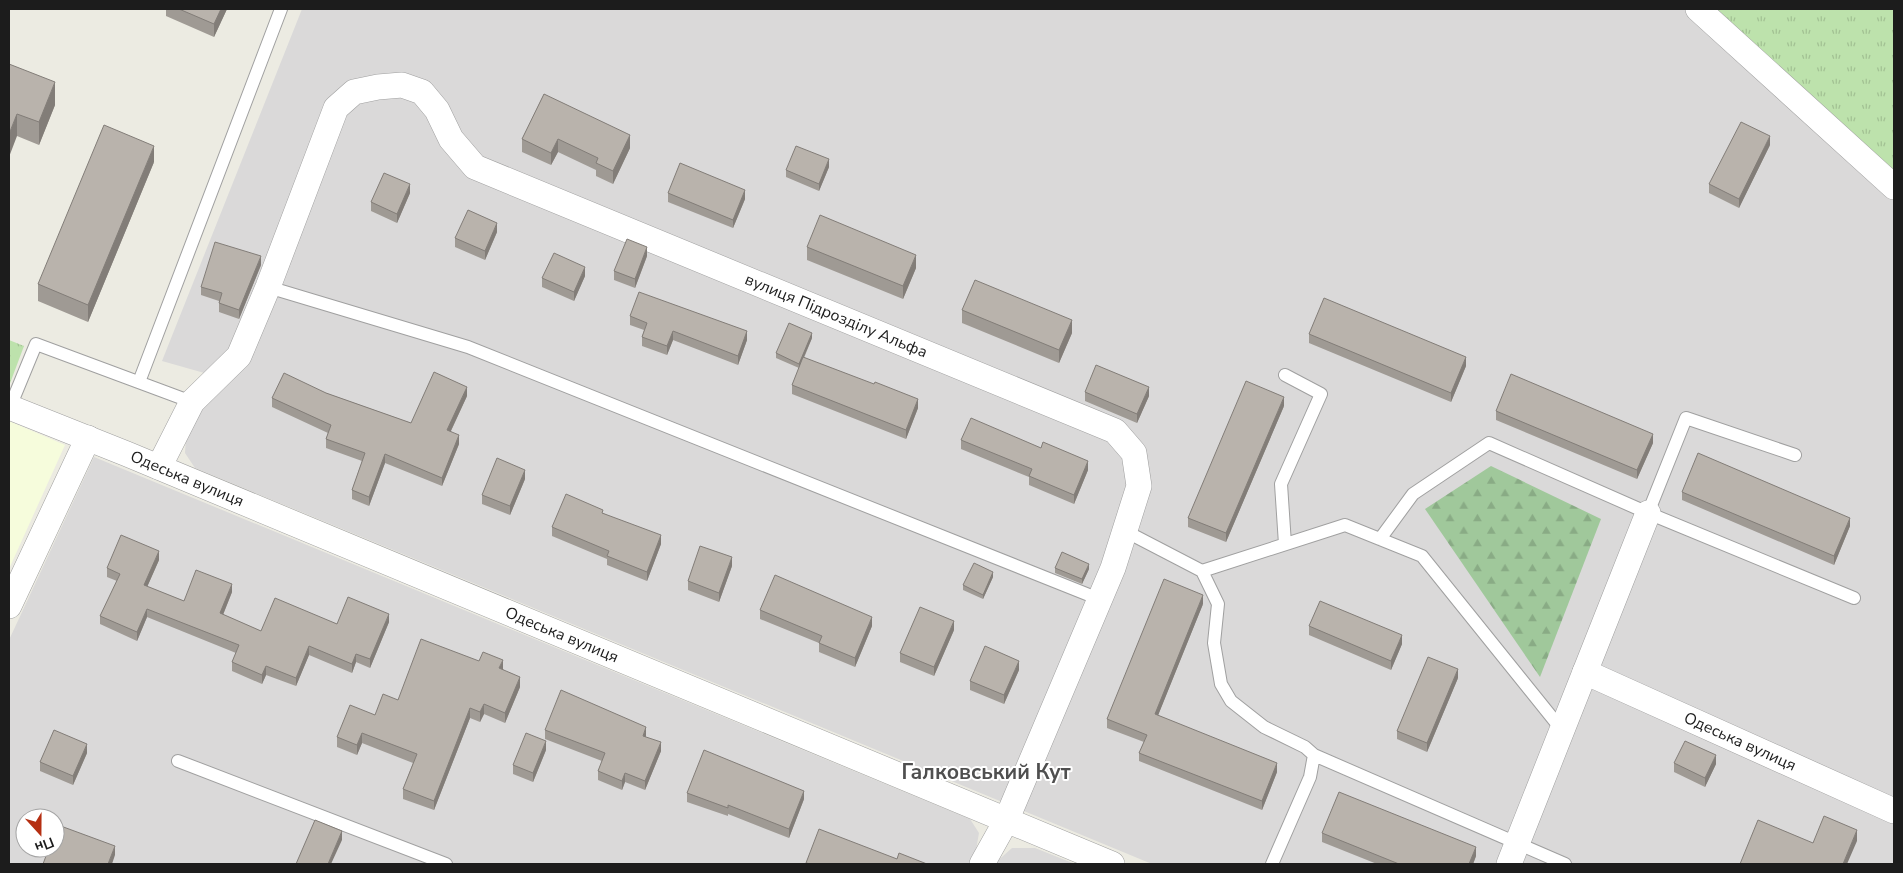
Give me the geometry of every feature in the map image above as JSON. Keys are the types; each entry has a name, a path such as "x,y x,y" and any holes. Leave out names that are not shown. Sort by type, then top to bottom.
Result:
{"street":[{"path":"1698,9 1894,186"},
{"name":"вулиця Підрозділу Альфа","path":"268,287 336,108 354,92 402,85 422,92 437,110 450,139 475,167 1115,431 1134,453 1139,486 1113,568 1006,821 982,864"},
{"path":"159,467 192,402 239,356 268,287"},
{"name":"Одеська вулиця","path":"9,407 159,467 1112,864"},
{"path":"9,606 88,438"},
{"path":"1513,854 1648,513"},
{"name":"Одеська вулиця","path":"1585,672 1894,811"}],"lane":[{"path":"138,382 281,9"},
{"path":"268,287 468,347 1099,600"},
{"path":"9,407 36,344 192,402"},
{"path":"1285,375 1321,394 1281,484 1285,544"},
{"path":"1648,513 1686,418 1795,456"},
{"path":"1380,539 1413,494 1489,444 1648,513 1854,598"},
{"path":"1202,571 1345,525 1422,556 1562,730"},
{"path":"1125,531 1202,571 1218,604 1214,643 1221,684 1230,701 1264,727 1305,747 1314,755 1513,854 1565,864"},
{"path":"1272,864 1310,777 1314,755"},
{"path":"178,761 446,864"}],"shaded area":[{"path":"302,9 1684,9 1894,197 1894,864 1152,864 195,468 185,453 186,438 203,408 229,380 162,361"},
{"path":"9,421 65,445 9,569"},
{"path":"94,457 970,819 979,833 976,850 970,864 9,864 9,640"},
{"path":"1012,848 1035,848 1075,864 994,864"}],"green space":[{"path":"1715,9 1894,9 1894,174"},
{"path":"9,340 24,346 9,386"},
{"path":"1491,466 1601,519 1540,677 1425,509"}],"building":[{"path":"179,9 221,9 214,24"},
{"path":"9,64 55,82 39,122 17,114 9,134"},
{"path":"544,94 630,135 613,171 596,163 598,158 558,139 551,153 522,139"},
{"path":"1741,122 1770,136 1739,199 1709,184"},
{"path":"104,125 154,146 88,305 38,284"},
{"path":"796,146 829,159 819,184 786,170"},
{"path":"680,163 745,190 733,220 668,193"},
{"path":"384,173 410,184 397,214 371,202"},
{"path":"468,210 497,223 485,251 455,238"},
{"path":"820,215 916,255 903,286 807,247"},
{"path":"627,239 647,247 635,279 614,271"},
{"path":"215,242 261,256 239,310 219,303 222,293 201,287"},
{"path":"554,253 585,267 574,292 542,278"},
{"path":"975,280 1072,320 1059,350 962,310"},
{"path":"639,292 747,331 738,356 673,331 667,346 642,337 647,323 630,316"},
{"path":"1324,298 1466,357 1451,393 1309,334"},
{"path":"789,323 812,333 799,364 776,353"},
{"path":"803,357 918,399 906,430 792,385"},
{"path":"1096,365 1149,387 1137,414 1085,392"},
{"path":"434,372 467,387 447,430 459,435 442,478 385,454 369,497 352,490 365,453 326,439 331,425 272,398 284,373 326,393 411,423"},
{"path":"1511,374 1653,434 1637,470 1496,411"},
{"path":"1246,381 1284,397 1226,533 1188,518"},
{"path":"971,418 1041,448 1043,442 1088,461 1074,495 1029,476 1032,469 961,440"},
{"path":"1698,453 1850,518 1834,556 1682,492"},
{"path":"497,458 525,470 510,506 482,495"},
{"path":"566,494 603,510 602,513 661,535 647,572 607,556 609,551 552,527"},
{"path":"121,535 159,551 144,585 184,601 196,570 232,584 220,613 261,631 275,598 337,624 348,597 389,614 370,659 356,654 352,664 309,646 296,678 266,666 262,675 232,662 239,645 147,609 137,632 100,616 120,574 107,568"},
{"path":"700,546 732,557 719,593 688,581"},
{"path":"1062,552 1089,564 1082,579 1055,568"},
{"path":"974,563 993,572 983,595 963,585"},
{"path":"775,575 872,617 855,658 819,643 822,636 760,610"},
{"path":"1164,579 1203,595 1155,714 1277,763 1262,801 1139,753 1147,735 1107,719"},
{"path":"1320,601 1402,635 1391,661 1309,626"},
{"path":"920,607 954,621 934,667 900,653"},
{"path":"421,639 479,661 483,652 503,660 499,668 520,677 505,713 484,704 480,712 470,708 434,801 403,789 417,754 362,733 357,745 337,737 350,705 375,715 383,694 398,700"},
{"path":"985,646 1019,661 1004,695 970,681"},
{"path":"1428,657 1458,669 1427,743 1397,731"},
{"path":"561,690 646,727 643,736 661,742 645,781 625,773 622,781 598,771 605,753 545,730"},
{"path":"54,730 87,744 73,776 40,762"},
{"path":"526,733 546,741 533,773 513,765"},
{"path":"1685,741 1716,755 1705,778 1674,763"},
{"path":"704,750 804,791 789,829 728,805 728,808 687,793"},
{"path":"1339,792 1476,847 1469,864 1399,864 1322,833"},
{"path":"1824,816 1857,830 1843,864 1740,864 1758,820 1813,843"},
{"path":"315,820 342,831 328,864 296,864"},
{"path":"65,828 115,846 108,864 43,864 45,858 65,858"},
{"path":"819,829 897,859 899,853 927,864 806,863"}],"district":[{"name":"Галковський Кут","path":"986,772"}]}
